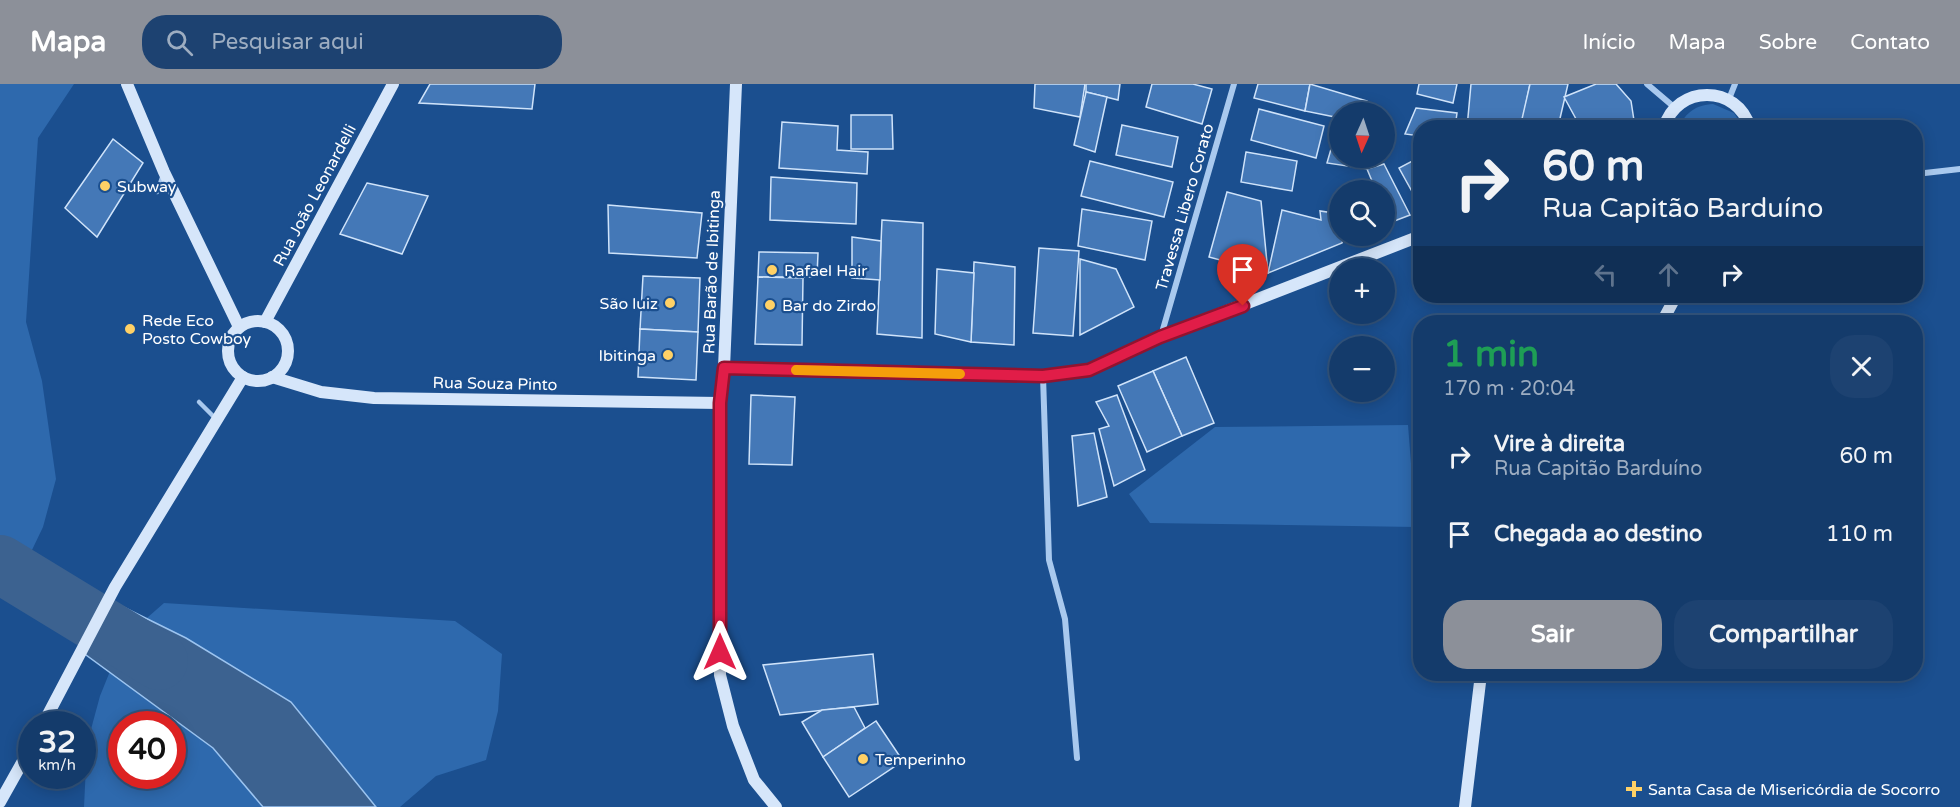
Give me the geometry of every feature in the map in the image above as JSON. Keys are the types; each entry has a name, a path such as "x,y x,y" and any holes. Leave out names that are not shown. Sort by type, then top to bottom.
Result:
{"street":[{"path":"127,84 164,172 239,327"},
{"name":"Rua João Leonardelli","path":"265,322 393,84"},
{"name":"Rua Barão de Ibitinga","path":"736,84 724,368 720,403 720,675 733,726 754,780 776,807"},
{"name":"Travessa Libero Corato","path":"1160,337 1234,84"},
{"path":"1647,84 1674,107"},
{"path":"1729,99 1735,84"},
{"path":"1668,120 1674,107 1685,98 1699,93 1714,93 1729,99 1739,107 1746,120"},
{"path":"1923,173 1960,169"},
{"path":"724,368 1043,376 1089,370 1160,337 1413,239"},
{"path":"251,322 265,322 281,332 288,351 281,371 273,377 253,381 243,377 230,363 227,353 232,334 239,327 251,322"},
{"path":"1043,376 1050,560 1065,619 1077,758"},
{"path":"50,711 115,587 243,377"},
{"name":"Rua Souza Pinto","path":"273,377 321,392 374,398 720,403"},
{"path":"1465,807 1480,681"},
{"path":"0,802 18,770"}],"lane":[{"path":"157,192 164,172"},
{"path":"199,402 218,421"}],"shaded area":[{"path":"0,84 74,84 38,138 26,322 42,381 56,479 43,527 20,575 0,596"},
{"path":"1713,104 1734,113 1738,120 1683,120 1692,110"},
{"path":"1408,425 1413,489 1413,527 1150,523 1129,494 1215,427"},
{"path":"109,600 186,638 291,702 376,807 263,807 213,748 186,728 186,711 163,711 82,652"},
{"path":"164,603 455,621 502,654 498,711 486,760 436,776 400,807 84,807 85,789 96,789 96,711 123,639"}],"building":[{"path":"430,84 535,84 532,109 419,103"},
{"path":"1035,84 1085,84 1080,117 1034,108"},
{"path":"1086,84 1120,84 1118,100 1086,92"},
{"path":"1152,84 1193,84 1212,89 1202,124 1146,107"},
{"path":"1258,84 1310,84 1305,111 1254,98"},
{"path":"1310,84 1367,101 1329,102 1329,116 1305,111"},
{"path":"1419,84 1457,84 1453,103 1417,94"},
{"path":"1471,84 1530,84 1523,120 1468,120"},
{"path":"1530,84 1568,84 1560,120 1522,119"},
{"path":"1596,84 1616,84 1631,101 1634,120 1577,120 1564,97"},
{"path":"1086,92 1107,97 1095,152 1074,145"},
{"path":"1416,108 1457,113 1456,120 1413,120 1413,135 1405,134"},
{"path":"1259,109 1324,126 1316,158 1251,140"},
{"path":"851,115 892,115 893,149 851,149"},
{"path":"782,122 838,126 837,150 868,152 867,174 779,168"},
{"path":"1122,125 1178,137 1172,167 1116,155"},
{"name":"Subway","path":"113,139 143,163 97,237 65,208"},
{"path":"1246,152 1297,161 1292,191 1241,182"},
{"path":"1090,161 1173,182 1164,217 1081,196"},
{"path":"1413,161 1413,193 1399,168"},
{"path":"1386,168 1392,180 1372,180 1367,169"},
{"path":"771,177 857,183 856,224 770,220"},
{"path":"367,183 428,196 402,254 340,234"},
{"path":"1395,186 1410,215 1395,221"},
{"path":"1227,192 1261,201 1268,273 1209,257"},
{"path":"608,205 702,213 697,258 609,253"},
{"path":"1082,209 1152,221 1145,260 1078,246"},
{"path":"1282,210 1321,220 1320,211 1329,212 1329,246 1335,246 1268,273"},
{"path":"882,220 923,223 922,338 877,334"},
{"path":"852,237 881,241 880,280 852,278"},
{"path":"1039,248 1079,251 1073,336 1033,333"},
{"path":"759,252 818,253 817,277 758,277"},
{"path":"1080,259 1116,269 1134,307 1080,335"},
{"path":"974,262 1015,267 1014,345 971,342"},
{"path":"937,269 974,273 971,342 935,334"},
{"name":"São luiz","path":"643,276 700,278 698,332 640,329"},
{"path":"758,277 803,278 802,345 755,344"},
{"name":"Ibitinga","path":"640,329 698,332 696,380 638,377"},
{"path":"1186,357 1214,423 1182,436 1153,371"},
{"path":"1153,371 1182,436 1147,452 1118,386"},
{"path":"751,395 795,397 792,465 749,464"},
{"path":"1117,395 1145,470 1114,486 1099,429 1109,426 1096,402"},
{"path":"1094,433 1107,497 1078,506 1072,436"},
{"path":"873,654 878,704 780,715 763,665"},
{"path":"854,707 865,728 823,757 802,722 822,710"},
{"name":"Temperinho","path":"876,721 903,761 849,797 823,757"}],"waterway":[{"path":"0,564 159,661"}],"slow traffic":[{"path":"796,370 960,374"}],"place":[{"name":"Subway","path":"105,186"},
{"name":"Rafael Hair","path":"772,270"},
{"name":"São luiz","path":"670,303"},
{"name":"Bar do Zirdo","path":"770,305"},
{"name":"Rede Eco Posto Cowboy","path":"130,329"},
{"name":"Ibitinga","path":"668,355"},
{"name":"Temperinho","path":"863,759"},
{"name":"Santa Casa de Misericórdia de Socorro","path":"1634,789"}],"route":[{"path":"720,652 720,403 724,368 1043,376 1089,370 1160,337 1243,306"}]}
